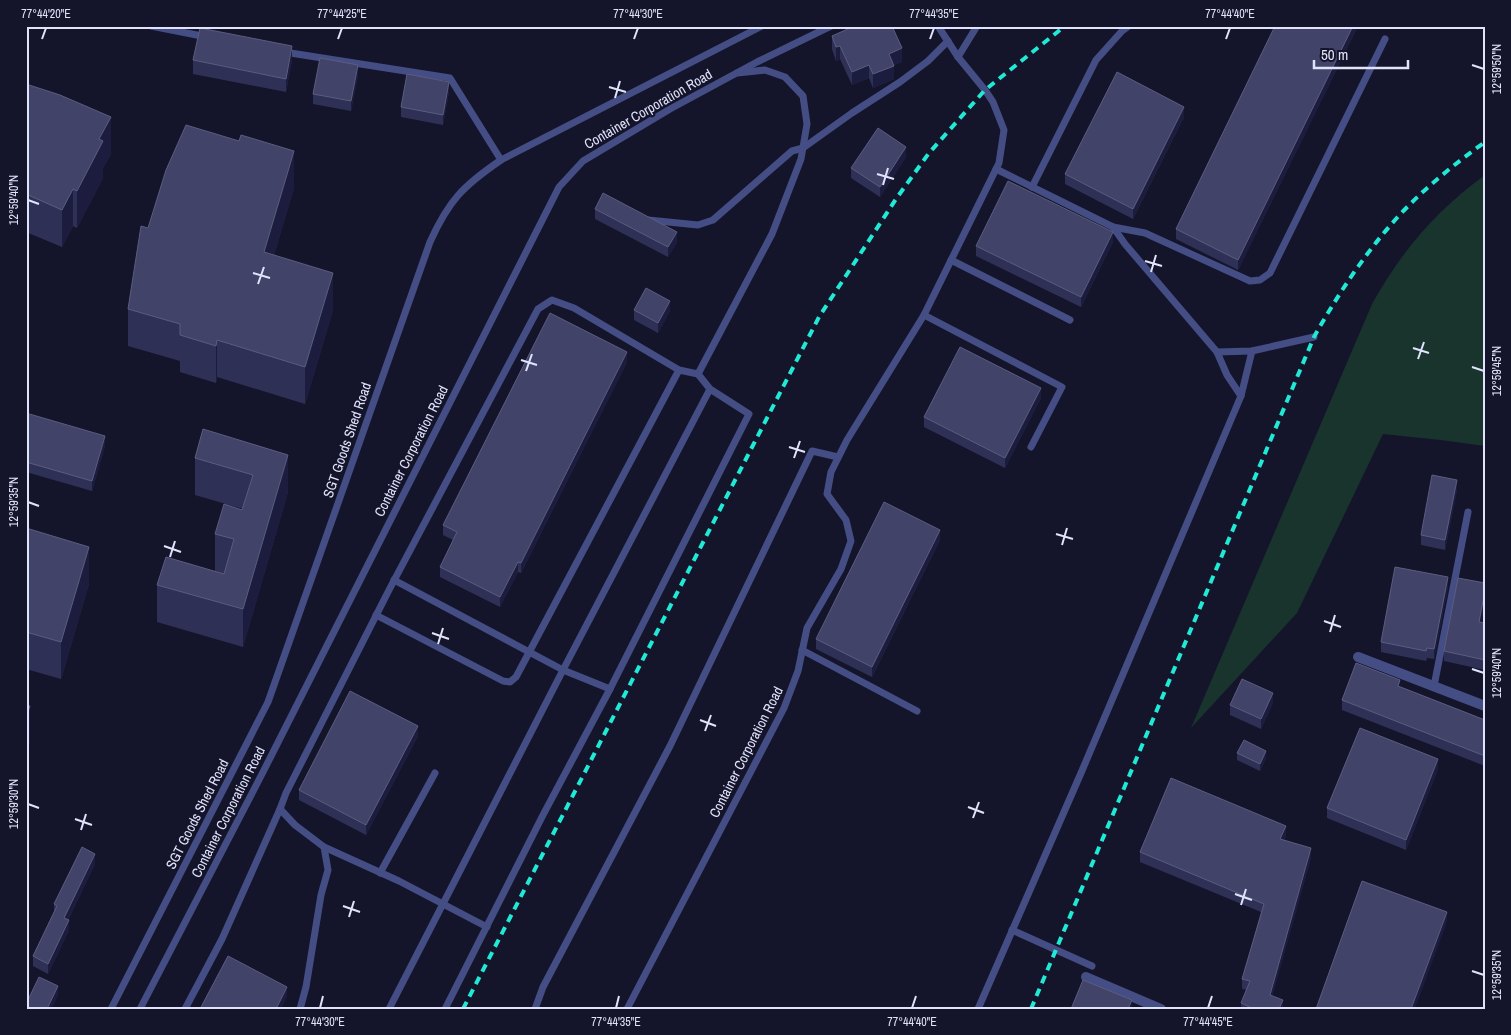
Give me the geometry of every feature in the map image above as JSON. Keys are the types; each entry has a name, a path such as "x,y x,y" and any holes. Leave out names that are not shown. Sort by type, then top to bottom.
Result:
{"street":[{"path":"1358,657 1485,706"},
{"path":"1086,977 1162,1009"}],"lane":[{"path":"151,26 216,39"},
{"name":"SGT Goods Shed Road","path":"111,1009 268,702 436,228 460,192 475,178 501,160 762,26"},
{"name":"Container Corporation Road","path":"140,1009 262,774 559,187 583,161 737,73 831,26"},
{"name":"Container Corporation Road","path":"627,1009 784,708 798,671 807,628 841,568 851,541 846,520 827,494 831,472 847,440 924,315 999,163 1004,130 990,96 958,56 938,26"},
{"path":"958,56 977,26"},
{"path":"1032,187 1096,60 1122,30 1129,26"},
{"path":"996,169 1113,227 1145,233 1250,281 1260,280 1270,273 1386,38"},
{"path":"639,216 647,220 698,225 713,220 792,151 803,148 900,82 948,41"},
{"path":"272,50 450,78 501,160"},
{"path":"698,374 772,234 801,159 807,124 803,96 784,76 765,70 737,73"},
{"path":"1113,227 1131,251 1217,352 1227,375 1241,396"},
{"path":"951,260 1070,320"},
{"path":"185,1009 222,939 286,793 394,580 538,309 552,300 574,308 679,370 698,374 710,389 749,414 445,1009"},
{"path":"924,315 1062,388 1031,446"},
{"path":"1217,352 1252,351 1314,338"},
{"path":"978,1009 1081,773 1241,396 1252,351"},
{"path":"376,615 503,681 510,682 516,677 529,653 679,370"},
{"path":"389,1009 710,389"},
{"path":"535,1009 544,987 670,746 812,451 838,458"},
{"path":"1434,686 1468,512"},
{"path":"394,580 529,653 563,670 610,689"},
{"path":"802,650 917,711"},
{"path":"380,873 435,774"},
{"path":"280,809 295,825 324,847 443,904 486,927"},
{"path":"300,1009 306,987 321,895 328,870 324,847"},
{"path":"1012,930 1092,966"}],"green space":[{"path":"1485,175 1485,446 1383,434 1297,613 1191,728 1372,304 1395,266 1421,233 1451,203"}],"building":[{"path":"849,26 892,26 902,48 889,54 894,66 873,74 869,65 852,72 840,46 836,47 832,36 850,28"},
{"path":"1275,26 1353,26 1238,260 1176,229"},
{"path":"200,28 292,46 286,79 193,60"},
{"path":"320,58 358,65 351,101 313,94"},
{"path":"1117,72 1184,107 1133,209 1065,174"},
{"path":"407,74 449,82 443,115 401,107"},
{"path":"26,84 60,95 111,117 99,139 103,141 77,191 73,189 62,210 26,194"},
{"path":"186,125 239,141 241,135 294,151 264,252 333,273 305,367 217,340 216,346 180,335 180,324 128,309 141,226 148,228 166,170"},
{"path":"878,128 906,147 880,187 851,168"},
{"path":"1008,181 1113,232 1081,297 976,246"},
{"path":"603,193 677,232 668,247 595,209"},
{"path":"646,288 670,301 658,323 634,310"},
{"path":"550,313 627,352 521,563 518,562 500,597 440,567 457,532 443,525"},
{"path":"960,347 1041,388 1005,458 924,417"},
{"path":"26,413 105,436 92,481 26,462"},
{"path":"203,429 288,455 243,609 157,585 166,557 224,574 234,539 215,534 224,504 242,510 253,475 195,458"},
{"path":"1432,475 1457,480 1445,540 1421,535"},
{"path":"884,502 940,530 872,667 816,639"},
{"path":"26,528 89,547 61,642 26,632"},
{"path":"1395,567 1448,577 1434,649 1427,648 1426,651 1381,642"},
{"path":"1458,578 1485,583 1479,622 1485,623 1485,660 1444,651"},
{"path":"1356,663 1400,680 1398,686 1485,720 1485,756 1342,700"},
{"path":"1242,679 1273,693 1261,719 1230,705"},
{"path":"350,691 418,726 366,825 299,790"},
{"path":"26,705 30,706 26,718"},
{"path":"1360,728 1438,759 1406,840 1327,808"},
{"path":"1244,740 1266,751 1260,764 1237,753"},
{"path":"1171,778 1286,826 1280,839 1311,848 1270,995 1283,1000 1279,1009 1254,1009 1241,1003 1250,981 1242,979 1264,904 1140,852"},
{"path":"82,847 95,854 64,918 69,920 48,964 33,956 57,906 54,904"},
{"path":"1362,881 1447,912 1411,1009 1316,1009"},
{"path":"228,956 287,987 276,1009 200,1009"},
{"path":"39,977 58,986 47,1009 26,1009 26,1004"},
{"path":"1083,980 1132,1000 1128,1009 1071,1009"}],"railway":[{"path":"463,1009 819,317 896,199 929,153 985,90 1065,26"},
{"path":"1031,1009 1314,337 1351,277 1395,220 1438,179 1485,142"}]}
